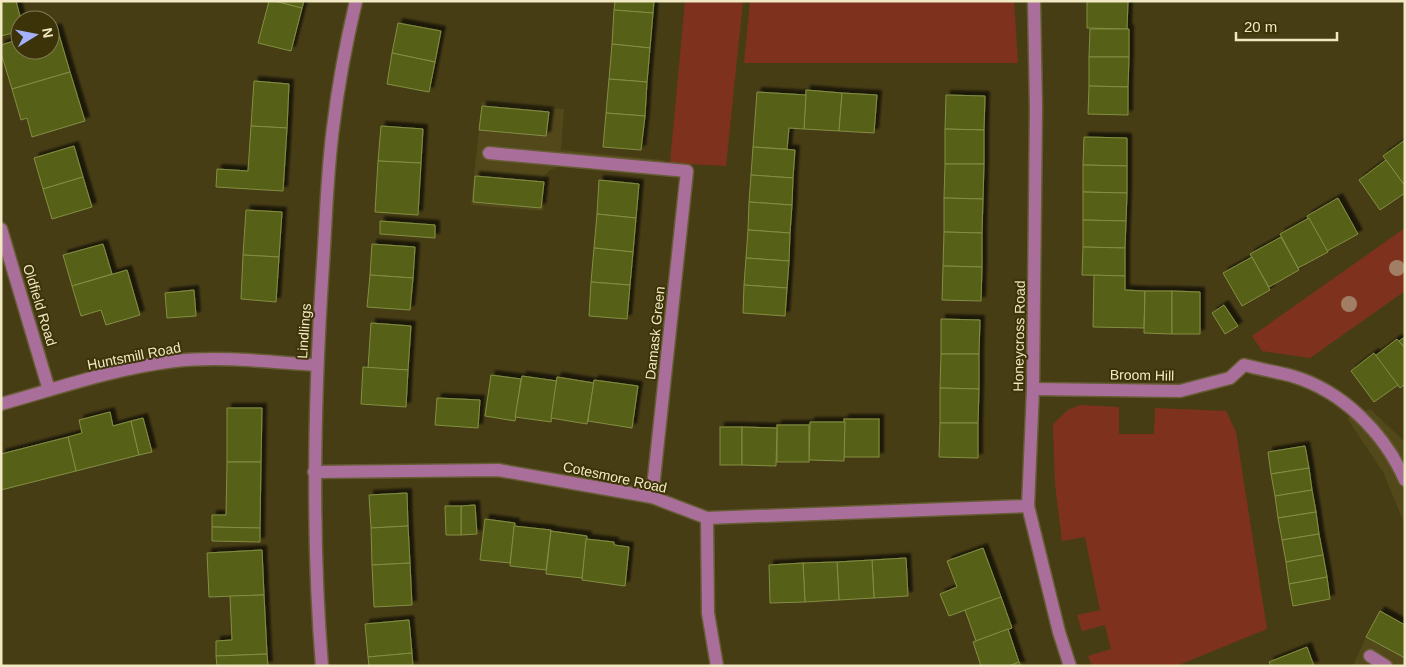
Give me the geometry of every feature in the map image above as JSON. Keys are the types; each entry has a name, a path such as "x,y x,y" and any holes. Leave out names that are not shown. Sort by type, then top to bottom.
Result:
{"street":[{"name":"Lindlings","path":"322,666 317,604 314,472 316,365 333,129 348,33 356,1"},
{"name":"Honeycross Road","path":"1034,1 1036,108 1033,389 1028,506 1059,632 1070,666"},
{"name":"Damask Green","path":"488,153 687,171 652,497"},
{"name":"Oldfield Road","path":"1,229 49,390"},
{"name":"Huntsmill Road","path":"1,404 112,373 175,361 222,359 316,365"},
{"name":"Broom Hill","path":"1033,389 1180,391 1230,378 1244,365 1294,377 1330,393 1372,426 1397,462 1405,480"},
{"name":"Cotesmore Road","path":"314,472 498,470 652,497 707,518 1028,506"},
{"path":"707,518 708,613 718,666"},
{"path":"1370,656 1386,666"}],"shaded area":[{"path":"685,1 743,1 726,166 670,163"},
{"path":"750,1 1014,1 1018,63 744,63"},
{"path":"482,102 564,109 561,150 663,160 661,175 561,166 550,170 545,175 543,211 471,205"},
{"path":"1405,228 1405,291 1310,358 1262,351 1252,336"},
{"path":"1080,405 1119,407 1119,434 1154,434 1155,408 1226,411 1236,432 1267,629 1176,666 1092,666 1088,656 1111,649 1105,625 1082,631 1077,615 1100,610 1085,537 1062,541 1055,484 1053,424 1068,410"},
{"path":"1370,409 1405,442 1405,525 1383,472 1347,418"},
{"path":"1380,611 1405,625 1405,666 1353,666 1366,637"}],"building":[{"path":"1,1 16,1 18,10 10,10 10,34 1,36"},
{"path":"269,1 302,8 291,51 258,43"},
{"path":"275,1 304,1 302,8"},
{"path":"615,1 654,1 653,13 614,10"},
{"path":"1087,1 1128,1 1127,29 1087,28"},
{"path":"614,10 653,13 650,48 612,44"},
{"path":"398,23 441,31 435,62 392,53"},
{"path":"1090,29 1129,29 1129,57 1089,57"},
{"path":"60,38 70,72 12,89 1,53 1,45 10,42 10,60 60,60"},
{"path":"612,44 650,48 647,82 609,79"},
{"path":"392,53 435,62 429,92 387,84"},
{"path":"1089,57 1129,57 1128,87 1089,86"},
{"path":"70,72 85,121 32,137 27,118 21,120 12,89"},
{"path":"609,79 647,82 645,116 606,113"},
{"path":"254,81 289,84 287,128 251,126"},
{"path":"1089,86 1128,87 1128,115 1088,114"},
{"path":"806,90 842,93 839,131 804,129"},
{"path":"757,92 806,95 804,129 789,128 787,149 753,147"},
{"path":"842,93 877,95 874,133 839,131"},
{"path":"946,95 985,96 984,130 945,129"},
{"path":"482,106 549,112 546,136 479,130"},
{"path":"606,113 645,116 641,150 603,147"},
{"path":"251,126 287,128 283,191 216,187 217,169 248,171"},
{"path":"381,126 423,129 421,163 378,161"},
{"path":"945,129 984,130 984,164 945,164"},
{"path":"1084,137 1127,138 1127,166 1083,165"},
{"path":"1405,140 1405,186 1383,156"},
{"path":"74,146 83,177 43,189 34,158"},
{"path":"753,147 795,150 793,178 751,175"},
{"path":"1386,160 1405,186 1405,193 1380,210 1359,180"},
{"path":"378,161 421,163 418,215 375,212"},
{"path":"945,164 984,164 983,199 944,198"},
{"path":"1083,165 1127,166 1127,193 1083,192"},
{"path":"751,175 793,178 792,205 749,202"},
{"path":"475,176 544,182 541,208 473,202"},
{"path":"83,177 92,207 52,219 43,189"},
{"path":"599,180 639,184 636,218 597,214"},
{"path":"1083,192 1127,193 1126,221 1083,220"},
{"path":"944,198 983,199 982,233 944,232"},
{"path":"1338,198 1358,234 1327,251 1307,216"},
{"path":"749,202 792,205 790,233 748,230"},
{"path":"246,210 282,212 279,257 243,255"},
{"path":"597,214 636,218 633,252 594,248"},
{"path":"1309,218 1328,252 1298,268 1280,234"},
{"path":"1083,220 1126,221 1125,248 1083,247"},
{"path":"380,221 435,225 435,238 380,234"},
{"path":"748,230 790,233 789,261 746,258"},
{"path":"944,232 982,233 982,267 943,266"},
{"path":"1281,237 1299,270 1269,287 1250,254"},
{"path":"103,244 112,274 72,286 63,255"},
{"path":"372,244 415,247 413,278 370,275"},
{"path":"1083,247 1125,248 1125,276 1082,275"},
{"path":"594,248 633,252 630,285 591,282"},
{"path":"243,255 279,257 276,302 241,299"},
{"path":"1252,257 1270,290 1242,306 1223,273"},
{"path":"746,258 789,261 787,288 744,285"},
{"path":"943,266 982,267 981,301 942,300"},
{"path":"127,270 140,315 106,325 101,310 81,316 72,286"},
{"path":"370,275 413,278 410,310 367,307"},
{"path":"1094,275 1125,276 1125,290 1145,291 1144,328 1093,327"},
{"path":"591,282 630,285 627,319 589,316"},
{"path":"744,285 787,288 785,316 743,313"},
{"path":"194,290 196,316 167,318 165,293"},
{"path":"1145,291 1172,291 1172,334 1144,333"},
{"path":"1172,291 1200,292 1200,334 1172,334"},
{"path":"1224,305 1238,326 1225,334 1212,313"},
{"path":"941,319 980,320 979,354 941,354"},
{"path":"371,323 411,326 408,370 368,368"},
{"path":"1405,337 1405,348 1399,341"},
{"path":"1397,339 1405,348 1405,384 1400,388 1375,356"},
{"path":"1374,353 1398,385 1374,402 1351,371"},
{"path":"941,354 979,354 979,389 940,388"},
{"path":"363,367 408,370 406,407 361,404"},
{"path":"491,375 521,379 515,421 485,416"},
{"path":"522,376 557,381 551,422 515,417"},
{"path":"557,377 594,383 587,424 551,418"},
{"path":"594,380 638,386 632,428 588,421"},
{"path":"940,388 979,389 978,423 940,423"},
{"path":"437,398 480,400 478,428 435,425"},
{"path":"227,408 262,408 261,462 227,462"},
{"path":"110,412 113,426 131,421 139,455 76,471 68,437 82,433 79,420"},
{"path":"143,418 152,452 139,455 131,421"},
{"path":"844,419 879,419 879,457 844,457"},
{"path":"810,422 845,422 844,461 809,460"},
{"path":"940,423 978,423 978,458 939,457"},
{"path":"777,425 809,425 809,462 777,462"},
{"path":"720,427 742,427 742,465 720,465"},
{"path":"742,427 777,428 776,466 742,465"},
{"path":"68,437 76,471 1,490 1,454"},
{"path":"1305,446 1309,468 1271,474 1268,452"},
{"path":"227,462 261,462 260,528 212,527 212,515 226,515"},
{"path":"1309,468 1312,490 1275,496 1271,474"},
{"path":"1312,490 1316,512 1278,518 1275,496"},
{"path":"407,493 408,526 371,528 369,495"},
{"path":"475,505 477,534 461,535 461,506"},
{"path":"445,506 461,506 461,535 446,535"},
{"path":"1316,512 1319,534 1282,540 1278,518"},
{"path":"485,519 515,523 510,563 480,560"},
{"path":"408,526 410,563 372,565 371,528"},
{"path":"514,526 551,530 546,570 510,566"},
{"path":"212,527 260,528 260,542 212,541"},
{"path":"551,531 587,536 582,578 546,574"},
{"path":"1319,534 1323,555 1286,562 1282,540"},
{"path":"586,539 614,542 614,545 629,547 625,586 582,580"},
{"path":"983,548 1001,597 949,616 940,594 957,587 947,561"},
{"path":"262,550 264,595 209,597 207,553"},
{"path":"1323,555 1327,577 1289,584 1286,562"},
{"path":"906,558 908,596 874,598 872,560"},
{"path":"872,560 874,598 839,600 837,562"},
{"path":"837,562 839,600 805,602 803,563"},
{"path":"410,563 412,605 374,607 372,565"},
{"path":"803,563 805,602 770,603 769,565"},
{"path":"1327,577 1330,599 1293,606 1289,584"},
{"path":"264,595 267,654 216,656 216,641 232,640 230,596"},
{"path":"1001,597 1012,628 976,641 965,610"},
{"path":"1380,611 1405,625 1405,658 1366,637"},
{"path":"409,620 412,653 368,657 365,624"},
{"path":"1008,629 1019,662 1009,666 981,666 973,642"},
{"path":"1307,647 1314,666 1271,666 1269,662"},
{"path":"412,653 413,666 369,666 368,657"},
{"path":"267,654 268,666 217,666 216,656"},
{"path":"1019,662 1021,666 1009,666"}]}
